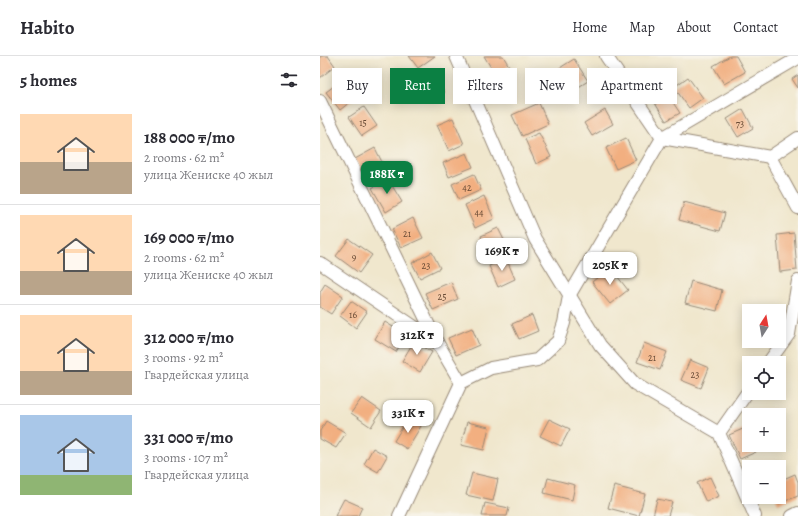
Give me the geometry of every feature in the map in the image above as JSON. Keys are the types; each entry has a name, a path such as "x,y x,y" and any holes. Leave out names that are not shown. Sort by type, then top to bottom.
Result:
{"street":[{"path":"456,56 535,239 600,345 634,384 719,433 755,516"},
{"path":"606,56 662,138 770,156 798,138"},
{"path":"399,516 461,383 491,368 537,360 558,341 564,322 569,296 662,138 798,58"},
{"path":"320,101 438,342 461,383"},
{"path":"770,156 798,208"},
{"path":"320,263 438,342"},
{"path":"773,356 789,334 798,281"},
{"path":"719,433 742,400"},
{"path":"792,516 798,513"}],"building":[{"path":"320,56 328,56 335,66 320,78"},
{"path":"409,56 435,56 418,68"},
{"path":"484,56 503,56 509,66 506,68 491,68"},
{"path":"730,56 736,56 745,72 724,84 713,66"},
{"path":"574,59 587,82 579,87 579,68 560,68"},
{"path":"798,75 798,88 792,79"},
{"path":"688,77 703,98 689,108 677,91 677,85"},
{"path":"332,88 332,100 326,92"},
{"path":"335,104 348,104 340,110"},
{"path":"539,104 548,124 522,136 512,115"},
{"path":"655,104 674,104 680,113 666,121"},
{"path":"364,107 377,126 362,136 349,117"},
{"path":"743,109 753,128 738,137 727,119"},
{"path":"605,110 613,124 592,136 584,123"},
{"path":"453,118 464,144 449,151 437,125"},
{"path":"539,133 551,157 536,164 525,139"},
{"path":"626,138 636,160 616,169 606,148"},
{"path":"375,148 385,168 365,178 355,159"},
{"path":"467,153 473,167 449,177 443,163"},
{"path":"474,174 481,190 459,200 452,184"},
{"path":"388,179 402,202 386,212 372,188"},
{"path":"484,196 494,219 475,228 465,205"},
{"path":"684,202 725,213 720,231 679,220"},
{"path":"413,218 423,238 401,248 392,229"},
{"path":"498,228 508,248 490,256 481,236"},
{"path":"794,233 797,270 780,272 777,235"},
{"path":"349,239 372,255 359,273 336,256"},
{"path":"432,252 440,268 420,278 412,263"},
{"path":"506,258 515,279 498,287 489,266"},
{"path":"610,267 628,290 610,304 592,282"},
{"path":"691,281 722,290 717,311 685,303"},
{"path":"451,282 458,299 433,310 425,293"},
{"path":"325,284 343,296 331,314 320,307 320,292"},
{"path":"351,301 367,312 356,328 340,316"},
{"path":"532,315 538,331 519,339 512,324"},
{"path":"385,322 406,335 396,352 375,339"},
{"path":"472,328 479,345 456,355 448,338"},
{"path":"414,341 432,352 420,372 402,361"},
{"path":"644,343 667,352 660,370 637,362"},
{"path":"690,360 709,368 701,388 681,380"},
{"path":"362,398 381,411 371,427 351,413"},
{"path":"408,418 421,426 407,449 394,441"},
{"path":"549,419 570,429 561,446 540,436"},
{"path":"326,421 346,433 336,448 320,439 320,431"},
{"path":"467,422 489,427 484,450 461,445"},
{"path":"742,429 742,452 756,452 740,459 729,435"},
{"path":"373,448 387,456 378,472 364,464"},
{"path":"472,473 498,479 493,501 466,495"},
{"path":"795,474 798,482 798,496 786,501 786,478"},
{"path":"710,477 719,496 706,502 697,483"},
{"path":"548,478 575,485 572,500 544,493"},
{"path":"614,486 645,494 639,516 608,508"},
{"path":"344,499 362,507 358,516 335,516"},
{"path":"657,499 672,502 668,516 653,516"},
{"path":"485,503 509,508 507,516 482,516"}]}
